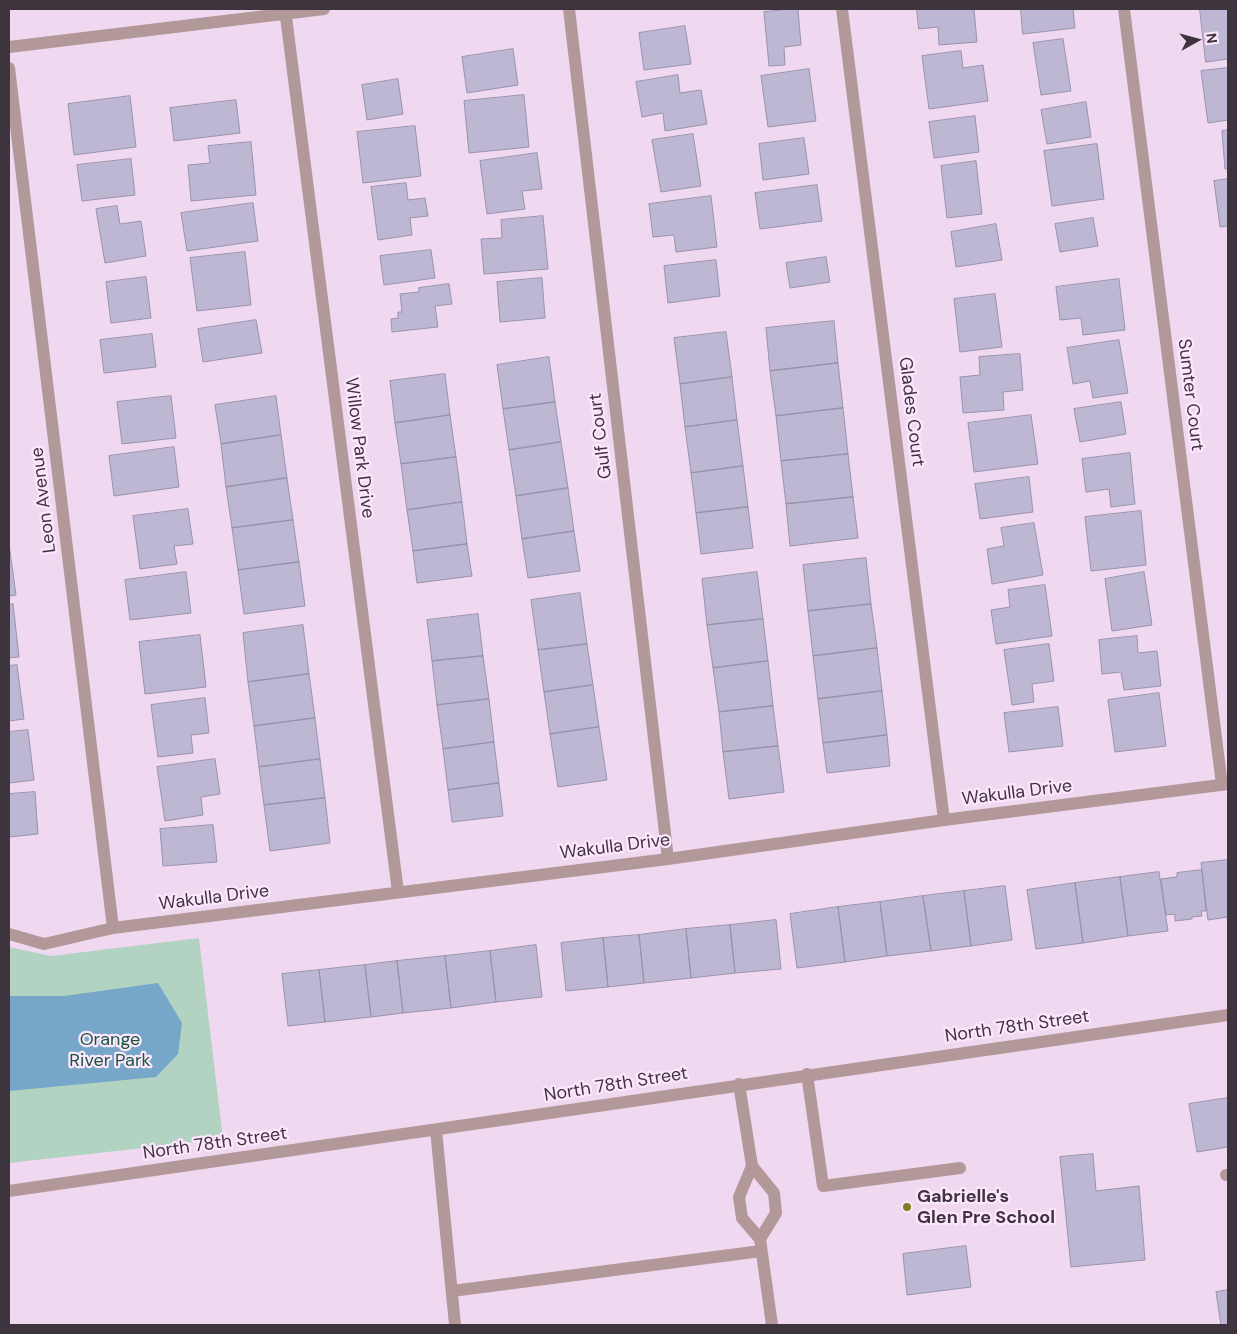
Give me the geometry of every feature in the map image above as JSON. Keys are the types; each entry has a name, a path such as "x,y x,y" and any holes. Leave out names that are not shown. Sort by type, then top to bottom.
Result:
{"street":[{"path":"9,47 285,11 324,9"},
{"name":"Gulf Court","path":"569,9 668,859"},
{"name":"Glades Court","path":"842,9 944,820"},
{"name":"Sumter Court","path":"1124,9 1225,785"},
{"name":"Willow Park Drive","path":"285,11 398,892"},
{"name":"Leon Avenue","path":"9,68 113,928"},
{"name":"Wakulla Drive","path":"9,934 44,944 113,928 668,859 944,820 1225,785"},
{"name":"North 78th Street","path":"9,1191 436,1130 807,1074 1228,1015"},
{"path":"807,1074 822,1186 960,1168"},
{"path":"739,1084 752,1166 774,1193 776,1213 761,1245"},
{"path":"436,1130 455,1325"},
{"path":"752,1166 739,1197 742,1218 761,1245 772,1325"},
{"path":"452,1291 761,1245"}],"green space":[{"name":"Orange River Park","path":"199,938 223,1139 9,1163 9,947 51,956"}],"water":[{"path":"158,983 182,1023 178,1054 156,1077 9,1091 9,996 64,996"}],"building":[{"path":"798,9 801,45 784,47 785,65 769,66 764,12"},
{"path":"917,9 974,9 977,42 939,45 938,27 919,29"},
{"path":"1021,9 1073,9 1075,28 1023,34"},
{"path":"1200,9 1228,9 1228,59 1206,62"},
{"path":"685,26 691,64 644,70 639,33"},
{"path":"1063,39 1071,91 1041,95 1033,43"},
{"path":"513,49 518,85 467,93 462,57"},
{"path":"961,51 963,68 983,65 988,101 929,109 922,56"},
{"path":"1228,68 1228,120 1208,123 1201,71"},
{"path":"809,69 816,121 768,127 761,76"},
{"path":"678,75 680,93 701,90 707,124 665,131 663,113 642,117 636,82"},
{"path":"398,79 403,114 367,120 362,85"},
{"path":"524,95 529,147 469,153 464,101"},
{"path":"130,96 136,147 74,155 68,104"},
{"path":"236,100 240,133 174,141 170,108"},
{"path":"1086,102 1091,137 1047,144 1041,110"},
{"path":"975,116 979,152 934,158 929,122"},
{"path":"415,126 421,176 363,183 357,132"},
{"path":"1228,130 1228,169 1225,169 1222,131"},
{"path":"693,134 701,186 661,192 652,140"},
{"path":"804,138 809,174 763,180 759,144"},
{"path":"251,142 256,195 191,201 188,165 210,163 208,146"},
{"path":"1097,144 1104,199 1052,206 1044,151"},
{"path":"537,153 542,189 522,191 525,209 487,214 480,161"},
{"path":"131,159 135,195 82,201 77,165"},
{"path":"976,161 982,214 947,218 941,166"},
{"path":"1228,179 1228,226 1220,227 1214,181"},
{"path":"406,183 408,200 425,198 428,216 410,218 412,235 378,240 371,187"},
{"path":"817,185 822,221 760,229 755,193"},
{"path":"711,196 717,247 676,252 674,235 653,237 649,204"},
{"path":"253,203 258,241 187,251 181,213"},
{"path":"117,206 120,224 141,221 146,256 105,263 96,209"},
{"path":"543,216 548,269 484,274 481,239 502,238 501,220"},
{"path":"1093,218 1098,246 1060,252 1055,224"},
{"path":"996,224 1002,260 956,267 951,232"},
{"path":"431,250 435,278 384,285 380,256"},
{"path":"245,252 251,305 197,311 190,258"},
{"path":"826,257 830,282 790,288 786,263"},
{"path":"716,260 720,296 668,303 664,266"},
{"path":"146,277 151,318 111,323 106,282"},
{"path":"542,278 545,318 500,322 497,282"},
{"path":"1119,279 1125,330 1083,335 1081,318 1060,320 1056,287"},
{"path":"449,284 452,304 435,306 438,327 392,332 391,319 398,318 398,312 402,312 400,294 419,292 419,288"},
{"path":"995,294 1002,347 960,352 954,299"},
{"path":"256,320 262,353 203,362 198,329"},
{"path":"834,321 838,363 770,371 766,328"},
{"path":"726,332 732,377 680,384 674,338"},
{"path":"152,334 156,367 104,373 100,340"},
{"path":"1119,340 1128,393 1093,398 1090,381 1073,384 1067,348"},
{"path":"1020,354 1023,390 1003,392 1004,410 963,413 960,377 980,375 979,357"},
{"path":"549,357 555,402 503,409 497,365"},
{"path":"838,363 843,408 776,416 770,371"},
{"path":"445,374 450,415 395,423 390,381"},
{"path":"732,377 737,420 685,427 680,384"},
{"path":"171,396 176,438 122,444 117,402"},
{"path":"276,396 281,435 221,444 215,405"},
{"path":"555,402 561,442 509,450 503,409"},
{"path":"1121,402 1126,434 1080,442 1074,409"},
{"path":"843,408 848,454 781,461 776,416"},
{"path":"450,415 456,457 401,464 395,423"},
{"path":"1031,415 1038,464 974,472 968,423"},
{"path":"737,420 743,466 691,473 685,427"},
{"path":"281,435 287,478 226,487 221,444"},
{"path":"561,442 568,488 516,496 509,450"},
{"path":"174,447 179,487 114,496 109,456"},
{"path":"1130,453 1135,504 1111,507 1109,489 1086,492 1082,459"},
{"path":"848,454 853,497 786,504 781,461"},
{"path":"456,457 462,502 407,510 401,464"},
{"path":"743,466 748,507 696,513 691,473"},
{"path":"1029,477 1033,512 980,519 975,484"},
{"path":"287,478 293,520 232,528 226,487"},
{"path":"568,488 574,531 522,539 516,496"},
{"path":"853,497 858,538 790,546 786,504"},
{"path":"462,502 467,544 413,551 407,510"},
{"path":"748,507 753,548 701,554 696,513"},
{"path":"188,509 193,544 174,546 177,564 140,569 133,516"},
{"path":"1141,511 1146,565 1091,571 1085,517"},
{"path":"293,520 299,562 238,570 232,528"},
{"path":"1034,523 1043,575 992,584 987,549 1004,546 1001,528"},
{"path":"574,531 580,571 528,578 522,539"},
{"path":"9,544 16,595 9,596"},
{"path":"467,544 472,576 417,583 413,551"},
{"path":"866,558 871,604 808,611 803,565"},
{"path":"299,562 305,606 244,614 238,570"},
{"path":"186,572 191,613 130,620 125,580"},
{"path":"757,572 763,619 707,625 702,579"},
{"path":"1144,572 1152,625 1112,631 1105,579"},
{"path":"1045,585 1052,636 996,644 991,610 1010,607 1008,590"},
{"path":"580,593 587,644 538,650 531,600"},
{"path":"13,604 19,657 9,658 9,605"},
{"path":"871,604 877,648 813,656 808,611"},
{"path":"478,614 483,656 432,661 427,620"},
{"path":"763,619 768,661 713,668 707,625"},
{"path":"303,625 309,674 248,682 243,633"},
{"path":"200,635 206,687 145,694 139,642"},
{"path":"1137,636 1138,653 1157,651 1161,686 1124,690 1121,672 1102,674 1099,640"},
{"path":"587,644 593,685 544,692 538,650"},
{"path":"1049,644 1054,681 1032,684 1034,702 1012,705 1004,650"},
{"path":"877,648 882,691 818,699 813,656"},
{"path":"483,656 489,699 437,705 432,661"},
{"path":"768,661 773,706 719,712 713,668"},
{"path":"17,665 24,719 9,721 9,666"},
{"path":"309,674 315,718 254,726 248,682"},
{"path":"593,685 599,727 550,734 544,692"},
{"path":"882,691 887,735 823,743 818,699"},
{"path":"1159,693 1166,746 1115,752 1108,700"},
{"path":"205,698 209,733 191,735 193,753 158,757 151,705"},
{"path":"489,699 494,742 443,749 437,705"},
{"path":"773,706 778,746 723,752 719,712"},
{"path":"1058,707 1063,746 1009,752 1004,713"},
{"path":"315,718 320,759 259,767 254,726"},
{"path":"599,727 607,780 558,787 550,734"},
{"path":"28,730 34,780 9,783 9,732"},
{"path":"887,735 890,766 827,773 823,743"},
{"path":"494,742 499,783 448,790 443,749"},
{"path":"778,746 784,792 729,799 723,752"},
{"path":"215,759 220,794 201,797 203,815 165,821 157,767"},
{"path":"320,759 325,798 264,805 259,767"},
{"path":"499,783 503,816 452,822 448,790"},
{"path":"35,792 38,834 9,837 9,794"},
{"path":"325,798 330,843 270,851 264,805"},
{"path":"213,825 217,862 163,866 160,829"},
{"path":"1228,860 1228,917 1208,920 1201,863"},
{"path":"1202,870 1206,911 1201,911 1202,916 1175,921 1175,914 1166,915 1161,879 1177,877 1177,873"},
{"path":"1159,872 1168,931 1128,936 1120,877"},
{"path":"1120,877 1128,936 1083,943 1075,883"},
{"path":"1075,883 1083,943 1036,949 1027,890"},
{"path":"1005,886 1012,940 971,946 964,891"},
{"path":"964,891 971,946 931,951 923,896"},
{"path":"923,896 931,951 887,956 880,902"},
{"path":"880,902 887,956 845,962 838,907"},
{"path":"838,907 845,962 797,968 790,914"},
{"path":"776,920 781,969 735,973 730,925"},
{"path":"730,925 735,973 691,978 686,929"},
{"path":"686,929 691,978 644,983 639,935"},
{"path":"639,935 644,983 608,987 603,938"},
{"path":"603,938 608,987 566,991 561,943"},
{"path":"536,945 542,997 496,1002 490,951"},
{"path":"490,951 496,1002 451,1008 445,956"},
{"path":"445,956 451,1008 403,1013 397,961"},
{"path":"397,961 403,1013 371,1017 365,965"},
{"path":"365,965 371,1017 325,1022 319,970"},
{"path":"319,970 325,1022 288,1026 282,974"},
{"path":"1228,1098 1228,1147 1197,1152 1189,1104"},
{"path":"1093,1154 1096,1191 1139,1186 1145,1260 1071,1267 1060,1157"},
{"path":"966,1246 971,1287 907,1295 903,1254"},
{"path":"1228,1290 1228,1325 1221,1325 1216,1292"}],"place":[{"name":"Gabrielle's Glen Pre School","path":"907,1207"}]}
